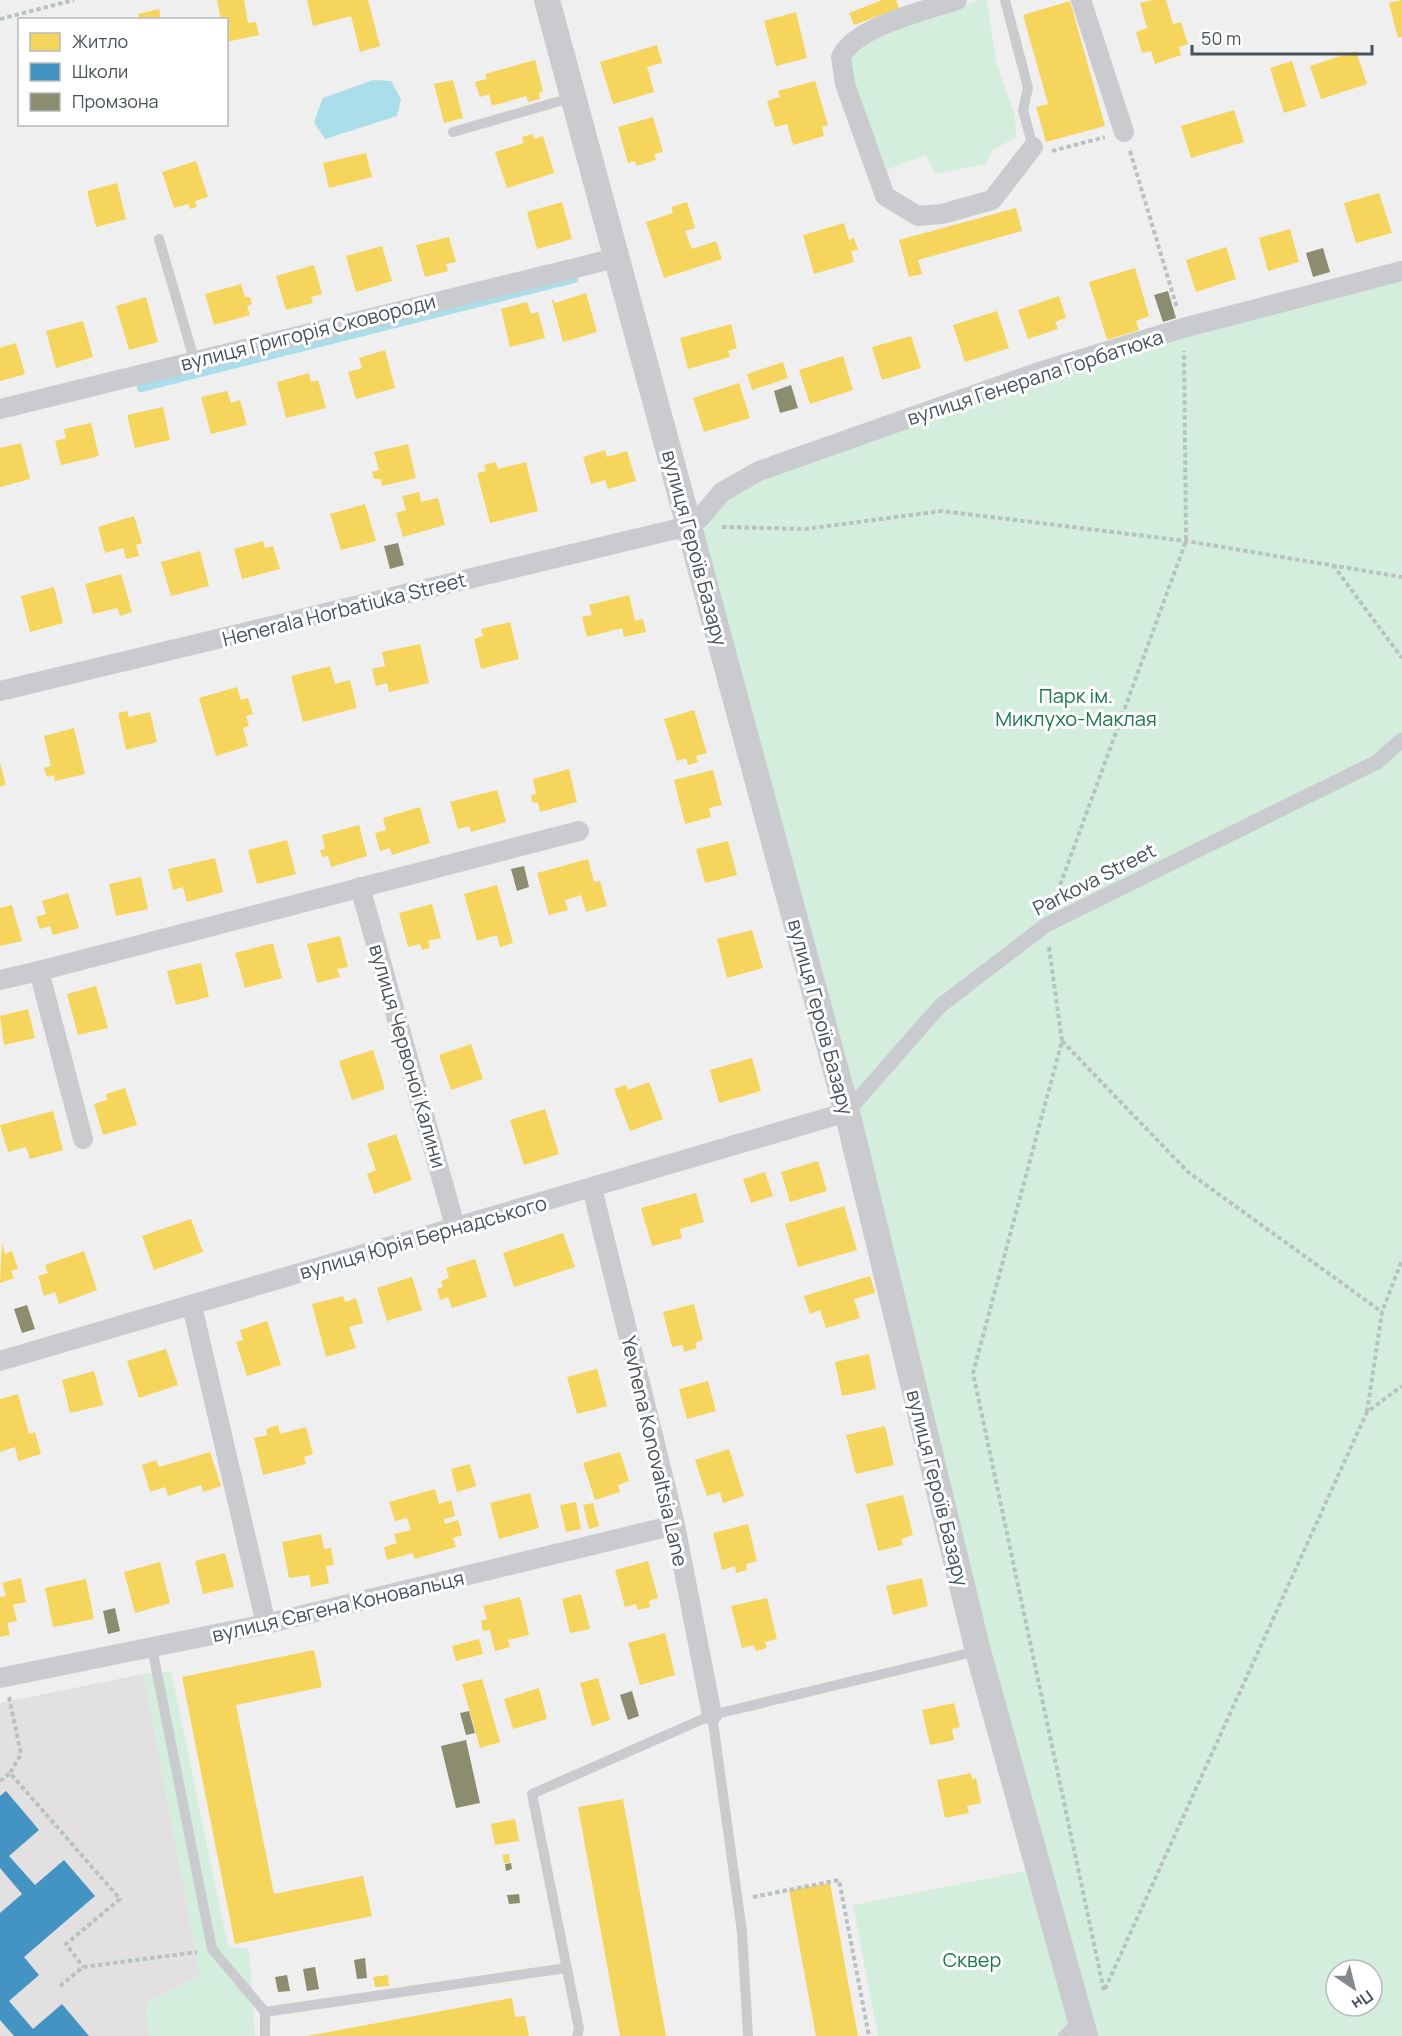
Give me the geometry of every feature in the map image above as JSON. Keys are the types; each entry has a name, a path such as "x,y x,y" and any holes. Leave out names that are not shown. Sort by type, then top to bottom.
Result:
{"street":[{"name":"вулиця Героїв Базару","path":"547,0 847,1112 978,1651 1083,2026"},
{"path":"957,0 871,31 850,44 841,57 845,84 885,196 918,216 942,214 992,200 1033,147"},
{"path":"1081,0 1124,132"},
{"name":"вулиця Григорія Сковороди","path":"0,409 194,359 616,258"},
{"name":"вулиця Генерала Горбатюка","path":"689,526 700,518 722,492 759,471 1042,371 1184,328 1402,271"},
{"name":"Henerala Horbatiuka Street","path":"0,692 689,526"},
{"name":"Parkova Street","path":"847,1112 940,1006 1046,925 1377,762 1402,740"},
{"path":"0,980 579,831"},
{"name":"вулиця Червоної Калини","path":"360,887 455,1226"},
{"path":"39,971 83,1139"},
{"name":"вулиця Юрія Бернадського","path":"0,1361 847,1112"},
{"name":"Yevhena Konovaltsia Lane","path":"592,1188 675,1526 712,1715"},
{"path":"192,1306 266,1624"},
{"name":"вулиця Євгена Коновальця","path":"2,1678 266,1624 675,1526"}],"lane":[{"path":"1005,0 1028,88 1023,110 1033,147"},
{"path":"453,132 574,97"},
{"path":"159,239 194,359"},
{"path":"152,1648 212,1949 265,2012 265,2036"},
{"path":"578,2036 579,2029 532,1794 712,1715 978,1651"},
{"path":"712,1715 742,1932 748,2036"},
{"path":"265,2012 566,1968"},
{"path":"1063,2036 1083,2026"}],"path":[{"path":"0,19 74,0"},
{"path":"1033,147 1045,152 1124,132 1184,328 1186,541 1046,925 1062,1041 974,1373 1104,1991"},
{"path":"689,526 805,530 942,511 1186,541 1402,577"},
{"path":"1333,565 1402,658"},
{"path":"1062,1041 1188,1172 1382,1312"},
{"path":"1083,2026 1104,1991 1367,1412 1382,1312 1402,1260"},
{"path":"1367,1412 1402,1386"},
{"path":"0,1781 10,1773 21,1754 2,1678"},
{"path":"10,1773 120,1899 66,1944 83,1967"},
{"path":"737,1900 839,1880 870,2036"},
{"path":"60,1986 83,1967 212,1949"}],"shaded area":[{"path":"144,1674 200,1975 147,2003 149,2036 0,2036 0,1703"}],"green space":[{"path":"980,0 987,0 996,62 1015,116 1016,137 992,151 986,164 935,174 926,155 883,171 854,86 850,64 853,54 865,41"},
{"name":"Парк ім. Миклухо-Маклая","path":"1402,271 1402,2036 1086,2036 695,523 722,492 1042,371"},
{"path":"171,1671 228,1947 249,1949 255,2036 149,2036 147,2003 200,1975 144,1674"},
{"name":"Сквер","path":"1025,1871 1075,2036 878,2036 853,1905"}],"water":[{"path":"373,80 391,81 401,99 397,116 325,139 314,122 323,98"}],"building: Житло":[{"path":"217,0 244,0 248,23 256,22 259,35 228,42 228,18 221,18"},
{"path":"307,0 368,0 380,46 360,52 351,16 313,26"},
{"path":"882,0 896,0 899,8 854,25 849,13"},
{"path":"1166,0 1173,24 1181,22 1188,44 1179,47 1181,55 1155,64 1151,51 1142,53 1136,32 1147,28 1140,3"},
{"path":"1402,0 1402,37 1398,38 1389,3"},
{"path":"1070,1 1105,126 1046,142 1036,107 1048,104 1023,15"},
{"path":"159,9 161,18 139,18 138,14"},
{"path":"796,12 807,58 776,66 764,21"},
{"path":"657,45 662,63 647,67 654,92 613,104 600,62"},
{"path":"1356,51 1367,84 1321,99 1310,66"},
{"path":"535,60 543,91 539,93 540,99 528,102 526,96 492,106 489,94 480,97 475,82 487,79 485,74"},
{"path":"1292,61 1306,106 1284,113 1270,68"},
{"path":"453,80 463,118 444,123 434,84"},
{"path":"815,81 828,125 822,127 824,136 793,145 787,124 775,127 767,101 780,97 778,91"},
{"path":"1234,110 1244,142 1191,158 1181,126"},
{"path":"653,117 663,152 654,154 656,160 636,166 635,161 628,163 618,127"},
{"path":"532,134 534,139 543,136 554,173 507,188 495,152 524,143 522,137"},
{"path":"366,153 372,177 329,188 323,163"},
{"path":"196,161 208,197 195,201 197,207 190,209 188,204 174,208 162,172"},
{"path":"117,183 126,219 96,227 87,191"},
{"path":"1379,193 1392,233 1356,243 1344,203"},
{"path":"562,202 572,239 537,249 527,212"},
{"path":"687,202 695,228 685,231 692,249 716,241 722,259 664,278 646,222 673,213 671,207"},
{"path":"1016,208 1022,231 918,260 922,274 909,277 899,240"},
{"path":"844,223 849,240 854,238 858,250 851,251 854,262 814,274 803,235"},
{"path":"1290,229 1299,262 1268,271 1259,238"},
{"path":"449,237 456,262 446,264 448,271 425,277 416,245"},
{"path":"382,246 392,281 356,292 346,256"},
{"path":"1226,247 1236,279 1196,292 1186,260"},
{"path":"314,265 322,294 311,297 313,303 286,310 276,276"},
{"path":"1135,268 1149,316 1136,321 1139,330 1107,340 1089,282"},
{"path":"241,284 245,297 250,297 252,304 247,306 250,315 214,325 205,294"},
{"path":"586,293 597,332 563,342 551,297 555,303"},
{"path":"1059,296 1066,318 1055,322 1058,329 1028,339 1018,310"},
{"path":"146,297 158,342 129,350 116,306"},
{"path":"527,302 531,314 538,312 545,338 510,347 501,309"},
{"path":"997,311 1009,348 965,362 953,325"},
{"path":"83,321 93,357 56,368 46,331"},
{"path":"731,324 737,348 728,351 730,357 688,369 680,338"},
{"path":"911,336 921,368 882,380 872,347"},
{"path":"16,343 25,374 0,381 0,348"},
{"path":"385,350 395,388 356,399 348,372 362,368 359,358"},
{"path":"843,356 853,390 810,404 799,370"},
{"path":"783,362 788,378 752,390 747,374"},
{"path":"309,373 311,382 318,380 326,408 286,418 277,382"},
{"path":"739,383 750,418 704,432 693,398"},
{"path":"227,391 231,403 240,400 247,425 211,434 201,397"},
{"path":"163,407 170,440 135,448 127,415"},
{"path":"91,423 99,456 61,465 55,441 66,438 64,429"},
{"path":"21,443 30,479 0,487 0,448"},
{"path":"408,444 416,478 382,486 381,479 374,479 372,472 379,470 374,452"},
{"path":"605,450 607,457 627,451 636,481 608,489 605,480 591,484 583,457"},
{"path":"496,462 498,469 526,462 538,511 490,523 477,473 486,471 484,465"},
{"path":"419,492 421,502 438,498 445,525 403,537 396,513 406,510 402,496"},
{"path":"365,504 376,541 341,550 330,514"},
{"path":"134,516 142,543 136,545 139,556 126,559 123,548 105,553 98,527"},
{"path":"263,541 265,548 273,546 280,569 242,579 234,549"},
{"path":"200,551 209,586 171,596 161,562"},
{"path":"121,574 132,612 120,616 117,608 93,614 85,584"},
{"path":"54,587 63,623 30,632 21,596"},
{"path":"629,595 635,621 643,619 646,632 624,637 622,628 587,637 582,617 592,615 589,605"},
{"path":"510,622 519,659 481,669 474,639 483,636 481,629"},
{"path":"420,644 429,683 389,692 387,683 376,686 372,669 385,666 382,652"},
{"path":"330,666 335,684 350,680 357,708 303,722 291,676"},
{"path":"237,687 241,700 248,698 253,714 246,716 249,726 243,728 248,746 216,756 199,698"},
{"path":"694,710 707,753 696,756 698,762 688,765 686,758 677,761 664,719"},
{"path":"127,711 129,717 150,712 157,742 126,750 118,713"},
{"path":"74,728 85,774 55,781 54,775 47,777 44,768 51,766 44,736"},
{"path":"0,763 6,785 0,786"},
{"path":"569,769 577,802 540,812 538,803 532,802 531,795 536,794 533,779"},
{"path":"713,770 722,805 709,808 711,817 685,824 674,780"},
{"path":"497,790 506,822 471,832 469,826 458,829 450,802"},
{"path":"420,807 430,843 392,855 390,848 380,851 375,833 386,830 383,818"},
{"path":"359,825 367,856 331,867 328,856 322,857 320,850 325,849 322,835"},
{"path":"287,840 296,874 257,884 248,850"},
{"path":"728,841 737,875 705,883 696,849"},
{"path":"215,858 223,892 187,902 183,887 173,890 168,869"},
{"path":"588,859 594,882 600,881 607,906 586,912 581,895 565,900 568,910 549,915 537,873"},
{"path":"141,877 148,909 116,916 109,884"},
{"path":"497,885 513,943 500,947 497,935 477,941 464,894"},
{"path":"68,893 79,928 53,935 50,926 40,929 36,917 46,914 42,901"},
{"path":"432,904 441,938 428,941 430,948 422,950 420,944 408,947 399,913"},
{"path":"12,905 22,941 0,946 0,908"},
{"path":"752,930 763,968 727,978 717,939"},
{"path":"340,936 348,967 337,969 340,977 317,983 307,944"},
{"path":"273,943 282,978 245,988 235,953"},
{"path":"201,963 209,997 176,1005 167,971"},
{"path":"96,986 108,1028 78,1035 67,994"},
{"path":"28,1009 35,1038 4,1045 0,1016"},
{"path":"471,1044 483,1079 451,1090 439,1055"},
{"path":"373,1050 385,1089 352,1100 339,1061"},
{"path":"752,1058 761,1091 719,1103 710,1070"},
{"path":"649,1082 663,1119 630,1131 614,1089 626,1085 628,1090"},
{"path":"125,1088 137,1125 103,1135 94,1104 107,1100 106,1094"},
{"path":"545,1109 559,1154 524,1165 510,1120"},
{"path":"53,1111 63,1150 30,1159 26,1147 8,1152 0,1125"},
{"path":"396,1134 412,1180 374,1194 367,1174 376,1170 367,1144"},
{"path":"818,1161 827,1191 790,1202 781,1172"},
{"path":"765,1172 773,1196 751,1203 743,1179"},
{"path":"696,1193 704,1222 680,1229 682,1238 652,1246 641,1208"},
{"path":"844,1206 857,1250 798,1267 785,1224"},
{"path":"191,1219 203,1252 154,1270 142,1236"},
{"path":"563,1233 575,1267 514,1287 503,1253"},
{"path":"2,1243 5,1254 12,1251 18,1269 11,1271 14,1278 0,1283"},
{"path":"84,1251 97,1290 59,1304 55,1292 44,1296 38,1276 48,1273 45,1265"},
{"path":"475,1259 487,1297 452,1308 448,1297 440,1300 437,1289 443,1287 441,1281 449,1278 446,1268"},
{"path":"870,1276 875,1293 854,1299 860,1318 826,1328 820,1310 810,1314 804,1296"},
{"path":"412,1277 422,1310 387,1321 377,1288"},
{"path":"343,1296 345,1302 356,1298 363,1323 349,1327 356,1348 326,1357 312,1304"},
{"path":"694,1304 703,1340 695,1343 697,1348 684,1352 683,1345 672,1347 663,1312"},
{"path":"267,1321 281,1365 247,1376 236,1342 243,1340 240,1330"},
{"path":"166,1349 178,1385 139,1398 127,1361"},
{"path":"869,1354 876,1389 842,1396 835,1362"},
{"path":"597,1369 607,1406 577,1414 567,1377"},
{"path":"94,1371 103,1405 70,1413 62,1380"},
{"path":"708,1381 716,1411 687,1419 679,1389"},
{"path":"18,1394 29,1434 35,1432 41,1454 18,1461 15,1447 0,1452 0,1399"},
{"path":"278,1425 280,1434 306,1427 313,1454 304,1457 306,1464 263,1475 254,1438 267,1435 266,1429"},
{"path":"885,1426 894,1465 856,1474 846,1435"},
{"path":"729,1449 744,1496 723,1503 720,1492 707,1496 695,1460"},
{"path":"210,1452 221,1486 203,1492 201,1485 168,1496 165,1487 150,1492 142,1465 156,1460 159,1467"},
{"path":"620,1452 629,1481 618,1485 620,1492 595,1500 583,1463"},
{"path":"470,1464 476,1486 457,1492 451,1469"},
{"path":"435,1489 439,1504 451,1500 455,1516 444,1519 445,1524 458,1520 462,1535 453,1538 456,1547 414,1559 413,1553 387,1560 384,1547 397,1543 394,1534 411,1530 407,1518 395,1521 389,1502"},
{"path":"530,1493 539,1528 499,1539 490,1503"},
{"path":"903,1495 913,1535 901,1539 903,1545 878,1551 866,1504"},
{"path":"576,1502 581,1529 566,1532 560,1505"},
{"path":"593,1503 599,1526 589,1529 583,1505"},
{"path":"748,1524 757,1561 746,1564 747,1570 736,1573 735,1566 722,1570 713,1533"},
{"path":"321,1534 324,1549 331,1548 334,1565 326,1566 329,1583 311,1587 309,1575 289,1578 282,1542"},
{"path":"225,1553 234,1587 203,1594 195,1561"},
{"path":"648,1561 658,1598 649,1601 650,1607 638,1610 636,1604 625,1607 615,1570"},
{"path":"160,1562 170,1603 135,1613 124,1572"},
{"path":"21,1578 26,1602 13,1605 17,1621 7,1623 10,1635 0,1637 0,1597 6,1596 2,1583"},
{"path":"922,1578 928,1606 893,1615 886,1586"},
{"path":"86,1579 94,1619 53,1627 45,1588"},
{"path":"581,1594 590,1629 570,1633 562,1599"},
{"path":"520,1597 529,1635 508,1640 510,1647 495,1651 490,1630 483,1631 481,1621 487,1619 483,1606"},
{"path":"767,1598 777,1639 765,1642 767,1648 756,1651 754,1645 742,1648 731,1606"},
{"path":"665,1633 675,1675 640,1685 628,1643"},
{"path":"479,1639 483,1654 456,1661 452,1646"},
{"path":"314,1650 322,1687 236,1705 274,1894 363,1876 372,1916 235,1944 182,1677"},
{"path":"598,1678 610,1720 592,1726 580,1683"},
{"path":"482,1679 500,1742 480,1748 462,1684"},
{"path":"539,1688 547,1719 513,1729 504,1699"},
{"path":"954,1703 960,1727 952,1729 954,1740 930,1745 922,1710"},
{"path":"971,1773 972,1779 976,1778 981,1803 967,1806 969,1813 945,1818 937,1780"},
{"path":"623,1799 666,2036 620,2036 578,1807"},
{"path":"515,1819 519,1841 495,1845 491,1824"},
{"path":"509,1854 510,1862 504,1863 502,1855"},
{"path":"830,1883 858,2036 816,2036 789,1890"},
{"path":"388,1975 389,1986 375,1987 373,1977"},
{"path":"512,1998 515,2017 525,2016 529,2036 307,2036"}],"building: Школи":[{"path":"6,1791 39,1830 9,1856 35,1885 64,1860 95,1896 24,1957 39,1975 9,2001 33,2029 62,2004 89,2036 14,2036 0,2020 0,1913 22,1894 0,1868 0,1796"}],"building: Промзона":[{"path":"1323,248 1330,272 1313,277 1306,253"},
{"path":"1168,291 1176,318 1163,322 1154,295"},
{"path":"791,385 798,408 780,413 774,391"},
{"path":"398,543 404,565 390,569 384,546"},
{"path":"524,866 529,887 517,891 511,869"},
{"path":"27,1305 35,1329 22,1333 14,1309"},
{"path":"115,1608 120,1631 108,1634 103,1611"},
{"path":"632,1691 639,1716 628,1720 620,1695"},
{"path":"469,1711 475,1733 466,1735 460,1713"},
{"path":"466,1740 480,1803 456,1808 441,1746"},
{"path":"511,1863 512,1869 506,1871 505,1864"},
{"path":"519,1894 520,1903 509,1904 507,1895"},
{"path":"365,1958 367,1978 357,1979 354,1960"},
{"path":"315,1967 319,1989 307,1991 303,1969"},
{"path":"287,1975 290,1991 278,1992 275,1977"}],"waterway":[{"path":"141,388 574,279"}]}
